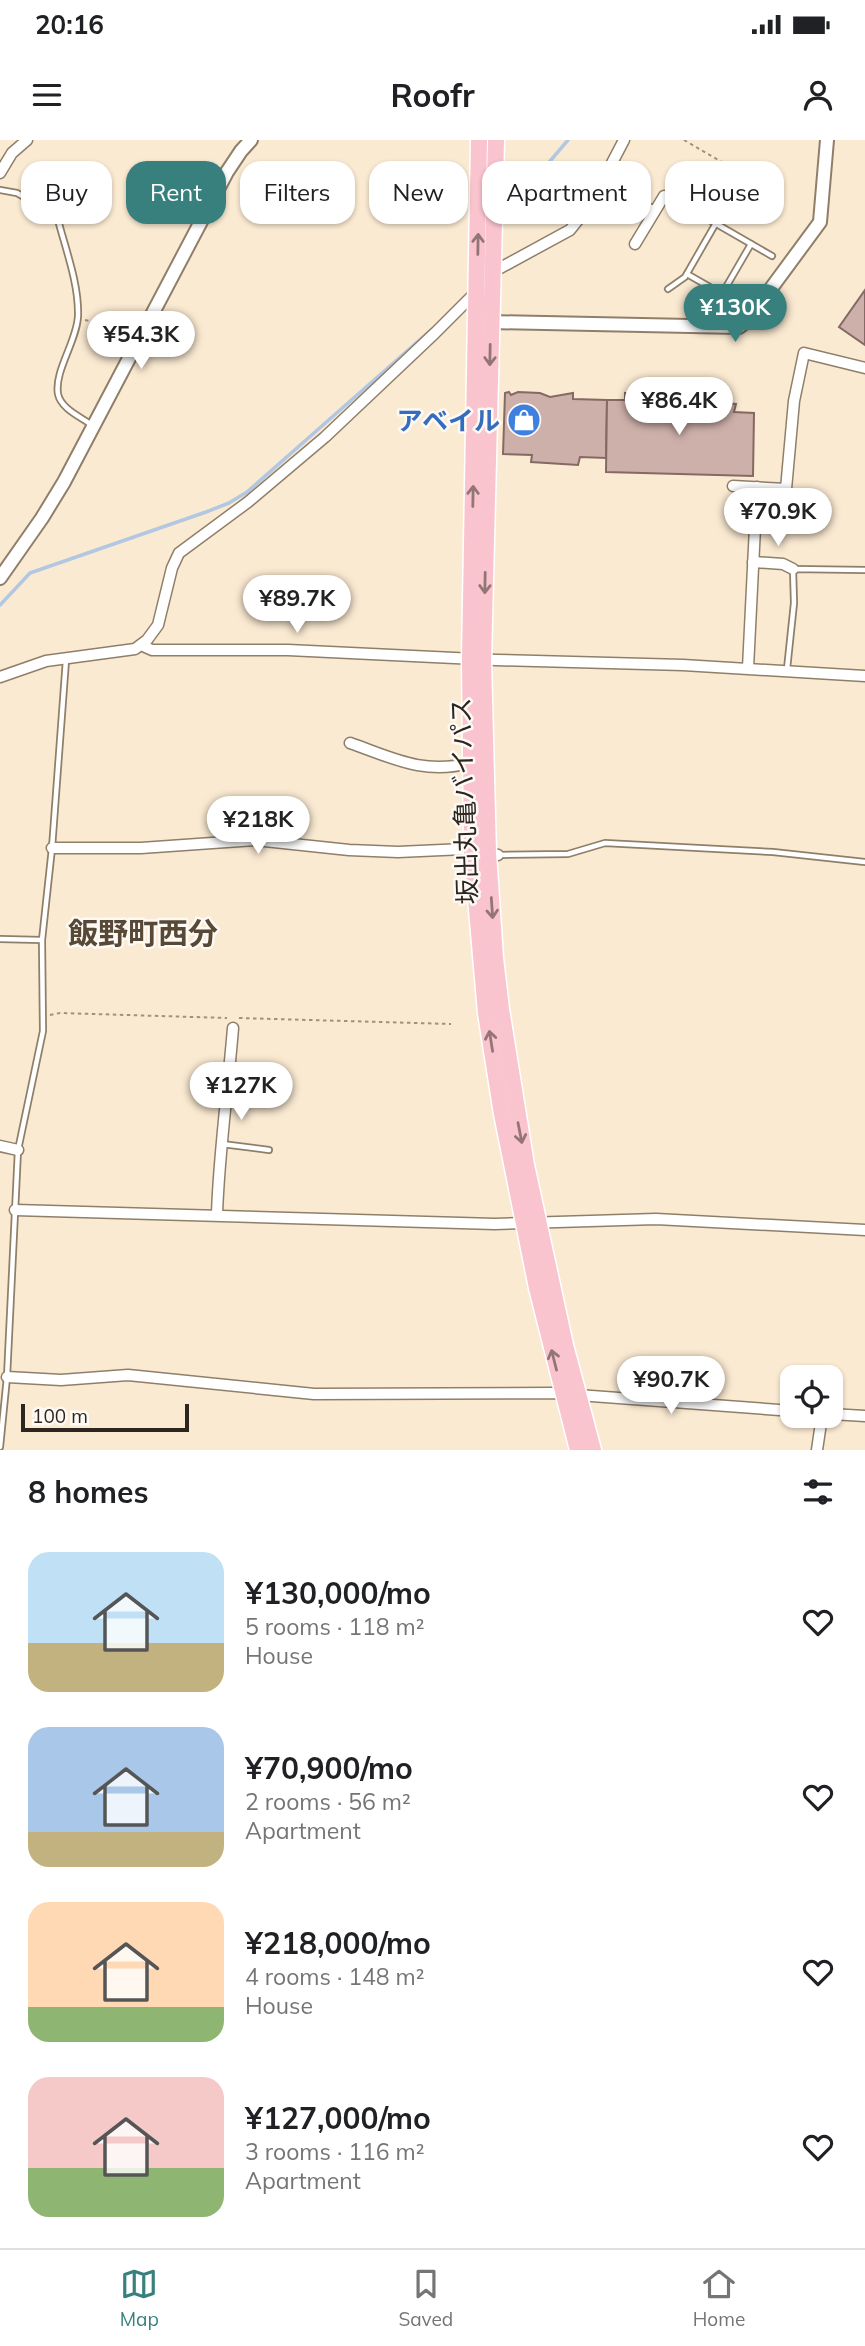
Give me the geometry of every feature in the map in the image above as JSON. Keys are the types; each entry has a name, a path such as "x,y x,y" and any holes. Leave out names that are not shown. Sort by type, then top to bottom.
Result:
{"highway":[{"name":"坂出丸亀バイパス","path":"480,140 476,659 486,853 501,1009 530,1222 562,1393 578,1450"},
{"name":"坂出丸亀バイパス","path":"486,853 470,763 491,322 496,140"},
{"name":"坂出丸亀バイパス","path":"530,1222 593,1450"}],"street":[{"path":"0,173 12,153 27,140"},
{"path":"0,578 42,518 227,173 251,140"},
{"path":"614,161 624,140"},
{"path":"491,322 739,327 747,321 820,222 827,140"},
{"path":"635,244 664,196"},
{"path":"0,677 32,664 126,652 141,645 158,625 172,568 179,553 248,502 324,437 435,333 492,272 570,230 575,224"},
{"path":"733,486 786,489 794,401 804,354 865,368"},
{"path":"748,668 757,487"},
{"path":"753,562 783,564 793,569"},
{"path":"141,645 152,650 288,650 748,668 865,676"},
{"path":"350,743 416,767 459,766 470,763"},
{"path":"52,848 141,848 255,840 349,850 398,852 464,849 486,853"},
{"path":"217,1214 233,1028"},
{"path":"0,1146 18,1150"},
{"path":"15,1210 530,1222 656,1219 865,1230"},
{"path":"7,1377 61,1380 128,1375 314,1394 562,1393 780,1409"},
{"path":"843,1415 865,1416"},
{"path":"817,1450 820,1428"}],"lane":[{"path":"0,190 17,193 57,216 75,286 78,318 76,334 58,387 59,397 66,408 93,427"},
{"path":"668,289 687,274 715,224"},
{"path":"718,224 772,256"},
{"path":"687,274 722,294 751,244"},
{"path":"787,670 794,603 793,569 865,570"},
{"path":"0,1447 7,1377 18,1150 41,1047 42,940 52,848 66,659"},
{"path":"486,853 568,855 605,843 773,852 865,862"},
{"path":"0,939 42,940"},
{"path":"222,1144 269,1150"}],"path":[{"path":"684,140 720,161"},
{"path":"78,318 142,332"},
{"path":"42,1016 60,1013 451,1024"}],"building":[{"path":"865,290 865,345 839,327"},
{"path":"509,392 511,395 518,392 540,393 550,397 573,393 573,399 607,400 606,458 580,457 578,465 531,462 532,455 503,454 505,393"},
{"path":"625,393 645,396 646,401 661,402 661,396 703,397 703,402 736,404 734,412 754,413 753,476 606,472 607,400 625,400"}],"waterway":[{"path":"550,161 568,140"},
{"path":"0,605 30,573 206,512 247,492 432,329"}],"place":[{"name":"アベイル","path":"524,420"}],"district":[{"name":"飯野町西分","path":"143,933"}]}
